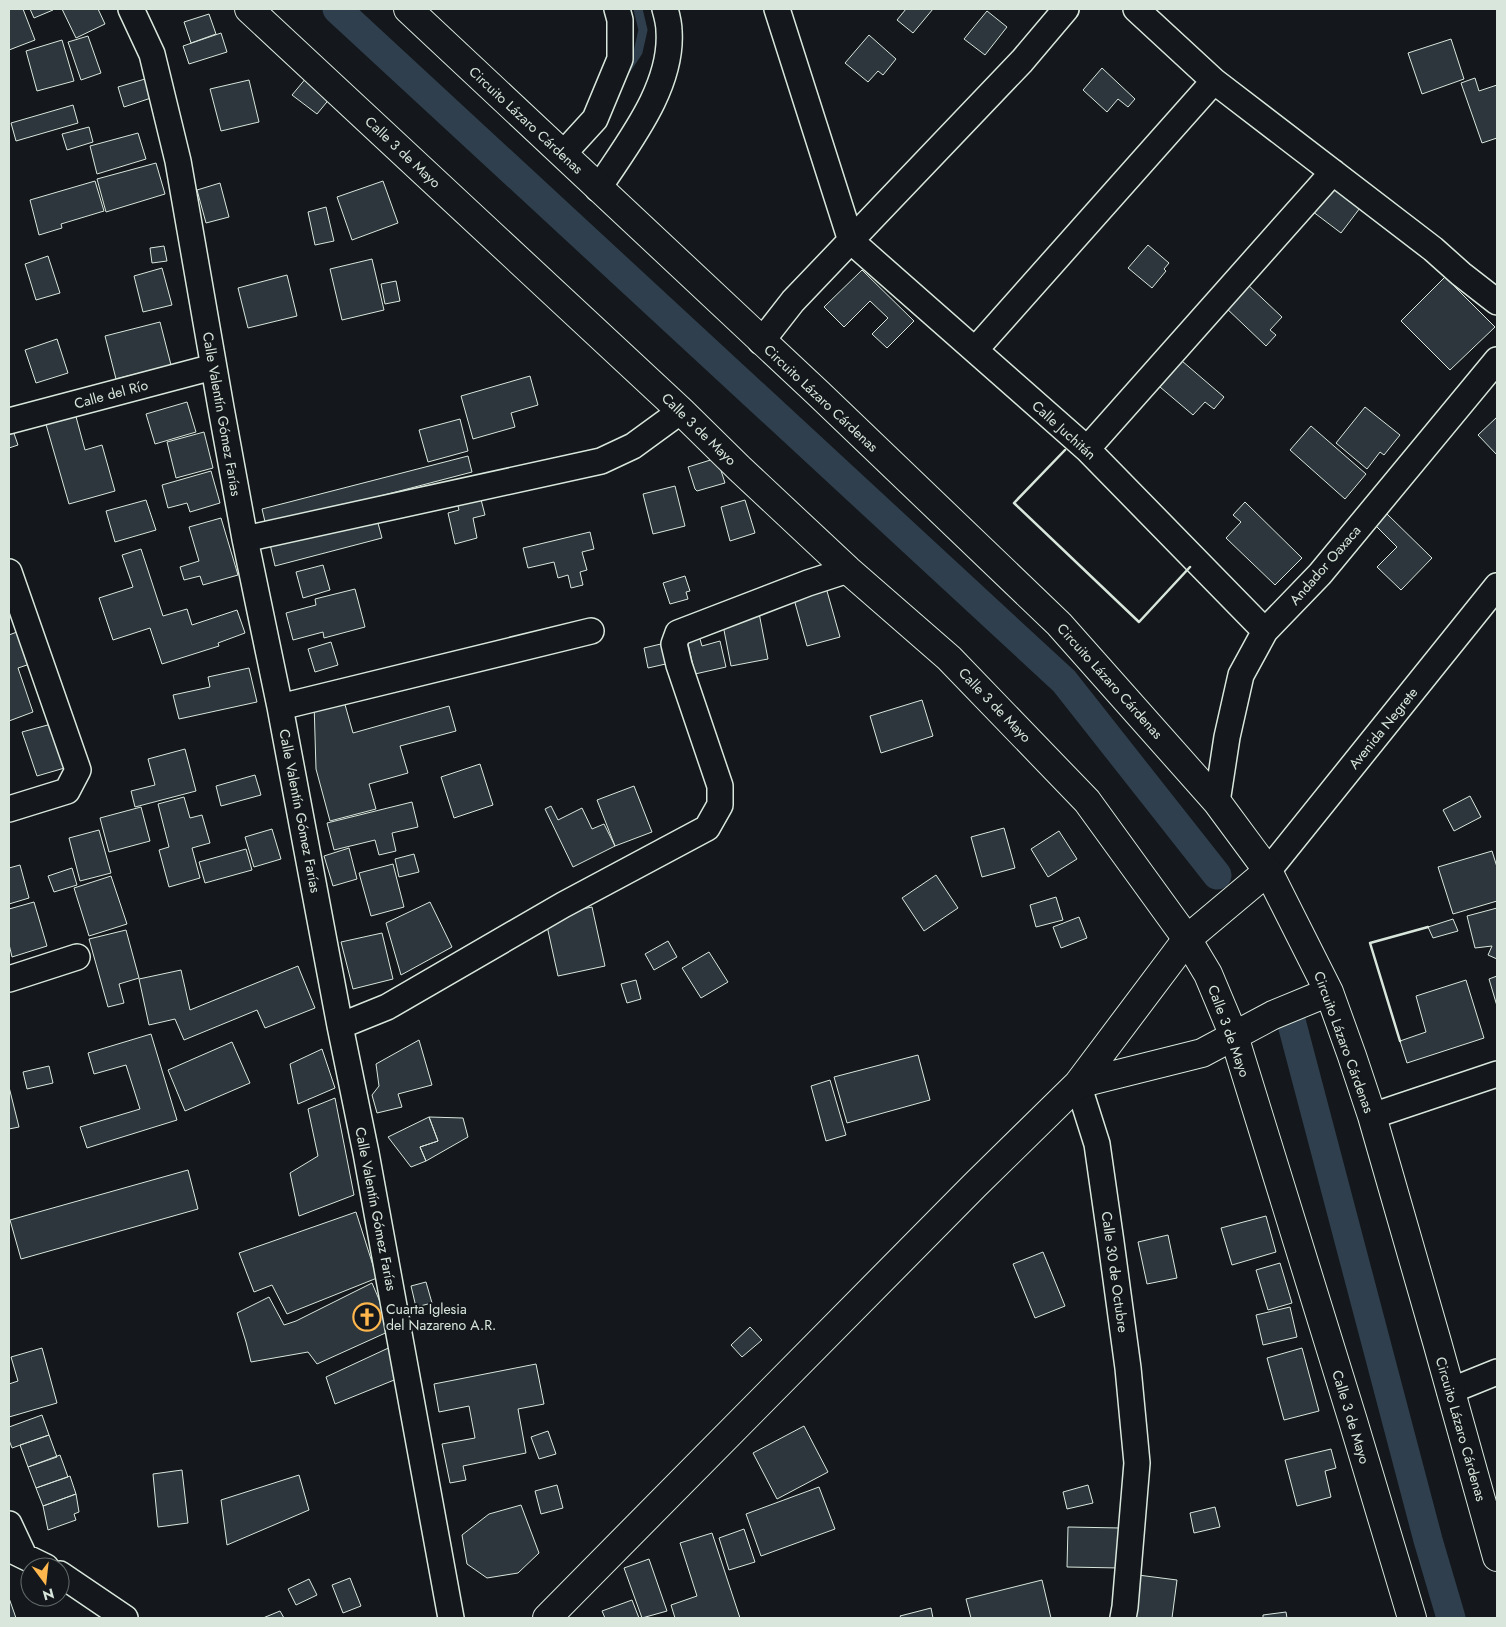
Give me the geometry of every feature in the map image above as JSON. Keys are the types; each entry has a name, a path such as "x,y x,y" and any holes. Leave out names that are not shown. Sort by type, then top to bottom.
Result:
{"street":[{"name":"Calle Valentín Gómez Farías","path":"131,9 152,54 178,161 245,539 280,707 366,1153 451,1618"},
{"name":"Calle 3 de Mayo","path":"249,9 681,411 848,570 949,658 1087,801 1187,939 1208,974 1234,1036 1412,1618"},
{"name":"Circuito Lázaro Cárdenas","path":"408,9 818,394 1059,624 1217,802 1268,870 1328,992 1352,1056 1372,1116 1497,1557"},
{"path":"562,154 595,119 620,59 620,20 617,9"},
{"path":"598,189 645,117 663,80 669,51 670,31 665,9"},
{"path":"761,342 793,301 1022,61 1066,9"},
{"path":"1136,9 1214,81 1433,249 1497,302"},
{"path":"780,10 851,241"},
{"path":"975,350 1214,81"},
{"path":"1087,449 1333,172"},
{"name":"Calle Juchitán","path":"851,241 1087,449 1265,631"},
{"name":"Andador Oaxaca","path":"1217,802 1227,737 1241,674 1265,631 1320,574 1497,360"},
{"name":"Calle del Río","path":"9,421 214,366"},
{"path":"245,539 601,461 633,446 681,411"},
{"path":"340,1026 387,1008 563,905 707,828 720,806 720,786 679,665 674,644 678,633 808,583 848,570"},
{"path":"9,809 67,791 78,770 10,577"},
{"name":"Avenida Negrete","path":"1268,870 1497,586"},
{"path":"280,707 591,631"},
{"path":"547,1618 975,1185 1078,1084 1187,939 1268,870"},
{"path":"9,979 77,957"},
{"path":"1078,1084 1202,1053 1273,1015 1328,992"},
{"path":"1372,1116 1497,1074"},
{"name":"Calle 30 de Octubre","path":"1078,1084 1097,1144 1128,1368 1137,1462 1123,1618"},
{"path":"1450,1391 1497,1372"},
{"path":"9,1524 17,1553"},
{"path":"70,1581 125,1618"}],"building":[{"path":"9,9 23,9 35,40 9,50"},
{"path":"30,9 53,9 53,10 34,18"},
{"path":"62,9 98,9 105,24 76,38"},
{"path":"906,9 933,9 913,33 897,20"},
{"path":"987,11 1007,27 985,55 964,39"},
{"path":"209,14 216,34 191,43 184,22"},
{"path":"221,33 227,52 189,64 183,46"},
{"path":"869,35 896,59 883,75 878,71 868,82 845,63"},
{"path":"88,36 101,73 81,80 68,42"},
{"path":"1451,39 1464,79 1422,94 1408,53"},
{"path":"62,40 74,81 37,91 26,51"},
{"path":"1102,68 1135,99 1128,107 1118,99 1107,112 1083,90"},
{"path":"307,77 331,97 317,114 292,95"},
{"path":"1475,78 1479,91 1497,85 1497,138 1482,143 1461,83"},
{"path":"145,79 151,98 124,107 118,87"},
{"path":"249,80 259,122 221,131 210,89"},
{"path":"73,105 78,123 16,141 11,123"},
{"path":"89,127 93,142 67,150 62,134"},
{"path":"138,133 146,159 97,174 90,146"},
{"path":"156,163 165,194 106,212 97,179"},
{"path":"1330,180 1363,204 1341,233 1308,208"},
{"path":"95,181 104,211 61,224 62,228 39,235 30,200"},
{"path":"383,181 398,223 352,240 337,197"},
{"path":"220,183 229,217 206,223 197,190"},
{"path":"326,207 334,241 315,245 308,212"},
{"path":"1148,245 1169,263 1164,269 1166,271 1152,288 1128,268"},
{"path":"164,246 167,261 152,263 150,248"},
{"path":"48,256 60,293 36,300 25,264"},
{"path":"372,259 384,310 342,320 330,269"},
{"path":"162,268 172,305 143,312 134,276"},
{"path":"862,270 914,321 887,348 872,334 888,318 870,301 844,327 824,307"},
{"path":"287,275 297,316 248,328 238,288"},
{"path":"1445,277 1495,327 1450,370 1401,321"},
{"path":"396,281 400,301 385,304 381,284"},
{"path":"1246,283 1282,317 1270,330 1276,335 1266,346 1224,306"},
{"path":"160,322 171,365 116,379 105,336"},
{"path":"57,339 68,373 36,383 25,350"},
{"path":"1182,361 1224,397 1214,409 1205,402 1193,415 1160,387"},
{"path":"530,376 538,405 511,413 515,427 473,439 461,396"},
{"path":"187,402 196,432 155,444 146,414"},
{"path":"1365,407 1400,435 1384,455 1380,452 1367,469 1336,443"},
{"path":"75,413 85,450 102,445 115,491 69,504 45,421"},
{"path":"1497,417 1497,455 1478,435"},
{"path":"460,419 468,451 428,462 419,430"},
{"path":"9,422 18,445 9,448"},
{"path":"1311,426 1366,474 1345,499 1290,450"},
{"path":"204,432 213,468 176,478 167,442"},
{"path":"468,456 472,472 266,526 262,509"},
{"path":"717,458 725,483 697,491 688,467"},
{"path":"211,471 220,503 190,512 187,503 168,508 162,485"},
{"path":"675,486 685,526 653,534 643,494"},
{"path":"478,488 485,515 473,518 477,538 455,544 448,513 459,510 455,495"},
{"path":"146,500 156,530 115,542 106,511"},
{"path":"745,500 755,533 730,541 721,507"},
{"path":"1245,502 1302,558 1275,585 1226,538 1241,522 1233,515"},
{"path":"375,512 382,538 275,566 269,540"},
{"path":"1387,514 1432,558 1401,590 1377,567 1397,547 1376,526"},
{"path":"221,518 238,575 203,585 200,576 184,580 180,567 199,561 189,527"},
{"path":"590,532 594,549 582,552 587,570 580,572 583,585 571,588 568,575 558,578 554,562 528,568 523,548"},
{"path":"141,549 163,616 187,609 192,625 237,610 245,633 218,643 219,646 162,664 150,628 113,640 99,598 133,587 122,555"},
{"path":"323,565 330,590 303,598 296,572"},
{"path":"685,576 690,591 686,592 688,599 670,604 663,583"},
{"path":"825,584 840,637 807,646 792,592"},
{"path":"355,589 365,627 324,638 323,632 293,640 286,613 316,605 315,599"},
{"path":"759,613 768,659 731,666 722,620"},
{"path":"22,630 33,663 18,668 33,712 9,721 9,635"},
{"path":"698,632 702,646 720,641 726,667 695,674 686,635"},
{"path":"331,642 338,665 315,672 308,649"},
{"path":"665,643 670,663 648,668 644,648"},
{"path":"249,668 257,702 179,719 173,695 210,687 208,677"},
{"path":"342,694 353,733 449,706 456,731 400,746 408,773 369,784 376,809 330,821 316,769 314,702"},
{"path":"922,700 933,736 881,753 870,716"},
{"path":"55,723 68,767 37,776 22,732"},
{"path":"185,749 196,791 135,807 131,791 155,785 148,759"},
{"path":"480,764 493,805 454,818 441,777"},
{"path":"255,775 261,795 221,806 216,786"},
{"path":"634,786 652,832 615,846 597,800"},
{"path":"1470,796 1481,817 1454,831 1443,810"},
{"path":"184,797 190,818 202,815 210,843 192,848 200,878 169,887 159,850 169,847 158,804"},
{"path":"412,802 418,827 392,833 396,851 379,855 375,840 334,850 327,823"},
{"path":"551,806 558,820 582,808 592,829 604,824 615,846 573,867 545,809"},
{"path":"141,807 150,841 109,852 100,818"},
{"path":"1004,828 1015,868 982,877 971,837"},
{"path":"272,829 281,859 254,867 245,837"},
{"path":"99,830 111,873 80,881 69,838"},
{"path":"1059,831 1077,859 1048,877 1031,849"},
{"path":"349,848 357,879 333,886 324,856"},
{"path":"246,849 252,870 205,883 199,862"},
{"path":"1492,851 1497,867 1497,901 1453,914 1438,867"},
{"path":"414,854 419,872 399,877 395,859"},
{"path":"393,864 404,907 371,916 359,873"},
{"path":"20,865 29,898 9,904 9,868"},
{"path":"72,868 77,885 54,892 48,876"},
{"path":"936,875 958,908 924,931 902,898"},
{"path":"111,876 127,924 89,936 74,888"},
{"path":"1056,897 1063,920 1036,927 1030,905"},
{"path":"34,902 47,946 12,957 9,944 9,909"},
{"path":"430,902 452,947 401,975 386,923"},
{"path":"592,907 605,966 558,976 545,917"},
{"path":"1497,908 1497,959 1488,955 1492,946 1475,948 1467,916"},
{"path":"1079,917 1087,938 1061,948 1053,927"},
{"path":"1453,919 1458,931 1433,938 1428,927"},
{"path":"126,930 139,978 119,984 124,1003 108,1007 89,939"},
{"path":"382,933 393,979 353,989 341,942"},
{"path":"668,941 677,957 654,970 645,954"},
{"path":"709,952 728,982 701,998 682,968"},
{"path":"298,966 315,1008 265,1028 257,1010 184,1040 175,1019 149,1025 139,979 181,970 190,1010"},
{"path":"1497,976 1497,1006 1489,979"},
{"path":"636,980 641,999 627,1003 621,984"},
{"path":"1466,980 1484,1038 1407,1063 1400,1041 1426,1032 1416,996"},
{"path":"151,1034 177,1120 87,1148 80,1127 140,1109 126,1065 94,1074 88,1053"},
{"path":"419,1040 432,1085 398,1094 402,1107 377,1113 372,1095 379,1086 376,1064"},
{"path":"232,1042 250,1083 185,1111 168,1070"},
{"path":"322,1049 335,1088 298,1104 290,1064"},
{"path":"918,1055 930,1100 847,1123 834,1077"},
{"path":"49,1066 53,1083 27,1089 23,1072"},
{"path":"830,1080 846,1135 826,1141 811,1086"},
{"path":"9,1087 19,1127 9,1129"},
{"path":"335,1098 354,1195 299,1216 290,1173 318,1156 308,1109"},
{"path":"429,1117 438,1141 420,1147 426,1161 411,1167 388,1137"},
{"path":"429,1117 463,1118 468,1137 426,1161 420,1147 438,1141"},
{"path":"188,1170 198,1209 21,1259 10,1220"},
{"path":"356,1212 377,1278 287,1314 272,1285 254,1292 239,1253"},
{"path":"1266,1216 1276,1252 1232,1265 1221,1228"},
{"path":"1168,1235 1177,1278 1147,1284 1138,1242"},
{"path":"1043,1252 1065,1306 1035,1318 1013,1264"},
{"path":"1280,1263 1292,1303 1268,1310 1256,1270"},
{"path":"426,1282 432,1303 416,1307 411,1286"},
{"path":"372,1283 392,1330 317,1364 308,1352 251,1362 237,1313 269,1297 284,1325 296,1321"},
{"path":"1290,1307 1297,1337 1263,1345 1256,1315"},
{"path":"750,1327 762,1340 742,1357 731,1345"},
{"path":"397,1344 404,1376 335,1404 326,1377"},
{"path":"42,1348 57,1403 9,1417 9,1384 18,1381 11,1357"},
{"path":"1302,1348 1319,1411 1284,1420 1267,1358"},
{"path":"536,1364 544,1404 518,1409 526,1453 463,1466 466,1480 450,1483 442,1444 475,1438 469,1406 439,1412 434,1384"},
{"path":"42,1415 49,1435 12,1448 9,1440 9,1427"},
{"path":"804,1426 828,1472 777,1499 753,1453"},
{"path":"548,1431 556,1454 539,1459 531,1437"},
{"path":"49,1435 57,1457 28,1467 20,1445"},
{"path":"1331,1449 1336,1468 1325,1471 1331,1497 1297,1506 1285,1460"},
{"path":"60,1455 68,1477 36,1488 28,1467"},
{"path":"182,1470 188,1523 158,1527 153,1474"},
{"path":"299,1475 309,1510 227,1545 221,1500"},
{"path":"70,1476 76,1494 43,1506 36,1488"},
{"path":"557,1485 563,1508 541,1514 535,1491"},
{"path":"1088,1485 1093,1503 1067,1509 1063,1492"},
{"path":"819,1487 835,1529 761,1556 746,1514"},
{"path":"76,1494 79,1512 74,1514 76,1520 48,1530 43,1506"},
{"path":"521,1505 539,1553 518,1573 487,1578 467,1564 462,1535 489,1514"},
{"path":"1215,1507 1220,1527 1194,1533 1190,1513"},
{"path":"1068,1527 1121,1528 1120,1568 1067,1567"},
{"path":"744,1529 755,1562 729,1570 719,1538"},
{"path":"712,1533 740,1618 675,1618 671,1605 697,1596 680,1543"},
{"path":"649,1559 667,1611 642,1618 624,1568"},
{"path":"1138,1575 1177,1580 1172,1618 1133,1618"},
{"path":"350,1578 361,1606 343,1613 332,1585"},
{"path":"309,1579 317,1595 296,1605 288,1589"},
{"path":"1042,1580 1051,1618 971,1618 966,1599"},
{"path":"9,1598 16,1618 9,1618"},
{"path":"632,1600 639,1618 605,1618 602,1611"},
{"path":"931,1608 933,1618 901,1618 900,1616"},
{"path":"280,1611 284,1618 263,1618"},
{"path":"1286,1612 1287,1618 1263,1618 1263,1615"}],"waterway":[{"path":"337,9 1064,681 1217,875"},
{"path":"626,70 638,52 643,30 638,9"},
{"path":"1288,1009 1428,1540 1451,1618"}],"wall":[{"path":"1065,450 1014,503 1139,622 1190,567"},
{"path":"1400,1041 1370,943 1428,927"}],"place":[{"name":"Cuarta Iglesia del Nazareno A.R.","path":"367,1317"}]}
